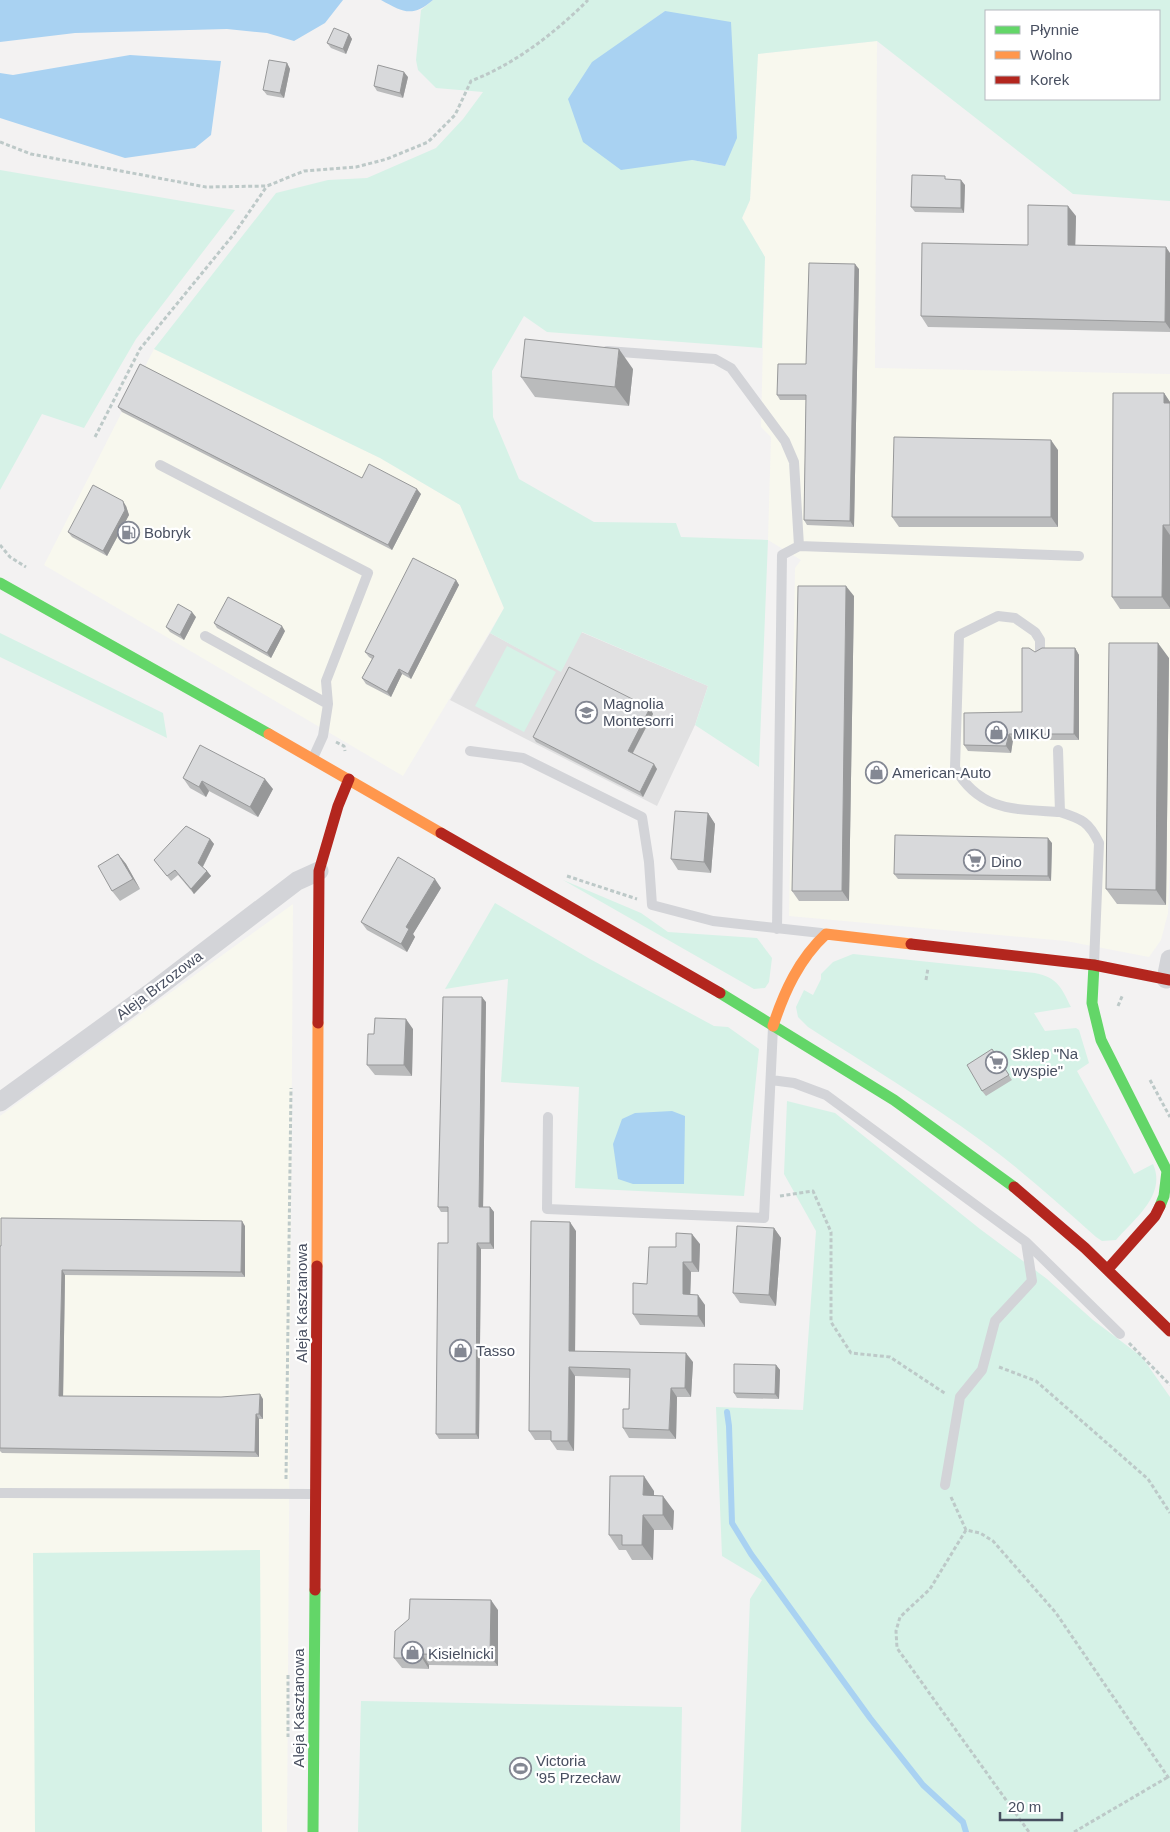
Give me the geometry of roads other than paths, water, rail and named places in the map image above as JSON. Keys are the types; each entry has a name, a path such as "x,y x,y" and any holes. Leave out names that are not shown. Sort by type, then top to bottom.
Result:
{"street":[{"path":"0,583 349,779 864,1081 948,1137 1033,1201 1108,1269 1170,1332"},
{"name":"Aleja Kasztanowa","path":"313,1832 319,871 338,806 349,779"},
{"name":"Aleja Brzozowa","path":"0,1102 149,994 296,882 319,871"},
{"path":"773,1026 777,1012 799,968 814,943 826,934 1094,965 1168,979 1170,959"},
{"path":"1094,965 1092,1003 1101,1040 1168,1174 1161,1205 1146,1228 1108,1269"}],"lane":[{"path":"596,350 715,359 731,368 786,441 794,462 799,546"},
{"path":"160,465 368,573 326,681 328,704 323,736 313,759"},
{"path":"777,929 782,556 799,546 1079,556"},
{"path":"1040,652 1040,640 1034,632 1015,618 998,616 959,635 955,768 964,784 977,796 993,804 1009,809 1060,812 1078,818 1092,827 1099,843 1094,965"},
{"path":"205,636 328,704"},
{"path":"1058,750 1060,812"},
{"path":"470,751 523,758 642,817 649,862 652,904 713,920 826,934"},
{"path":"548,1117 547,1209 764,1218 772,1080 773,1026"},
{"path":"772,1080 794,1083 826,1095 1026,1242 1120,1334"},
{"path":"945,1485 960,1397 982,1370 995,1321 1032,1281 1026,1242"},
{"path":"0,1494 314,1494"}],"water":[{"path":"0,0 343,0 325,23 294,41 267,33 227,29 75,33 0,42"},
{"path":"381,0 433,0 419,9 407,11 395,8"},
{"path":"665,11 731,22 737,138 725,166 692,160 621,170 583,142 568,99 592,62"},
{"path":"130,55 221,61 211,135 195,148 125,158 0,118 0,73 13,75"},
{"path":"672,1111 685,1116 684,1184 633,1184 618,1179 613,1144 622,1119 635,1113"}],"waterway":[{"path":"727,1412 732,1523 751,1554 870,1718 923,1785 963,1822 966,1832"}],"place":[{"name":"Bobryk","path":"128,532"},
{"name":"Magnolia Montesorri","path":"587,712"},
{"name":"MIKU","path":"997,733"},
{"name":"American-Auto","path":"876,772"},
{"name":"Dino","path":"975,861"},
{"name":"Sklep \"Na wyspie\"","path":"996,1062"},
{"name":"Tasso","path":"460,1350"},
{"name":"Kisielnicki","path":"412,1653"},
{"name":"Victoria '95 Przecław","path":"520,1769"}]}
